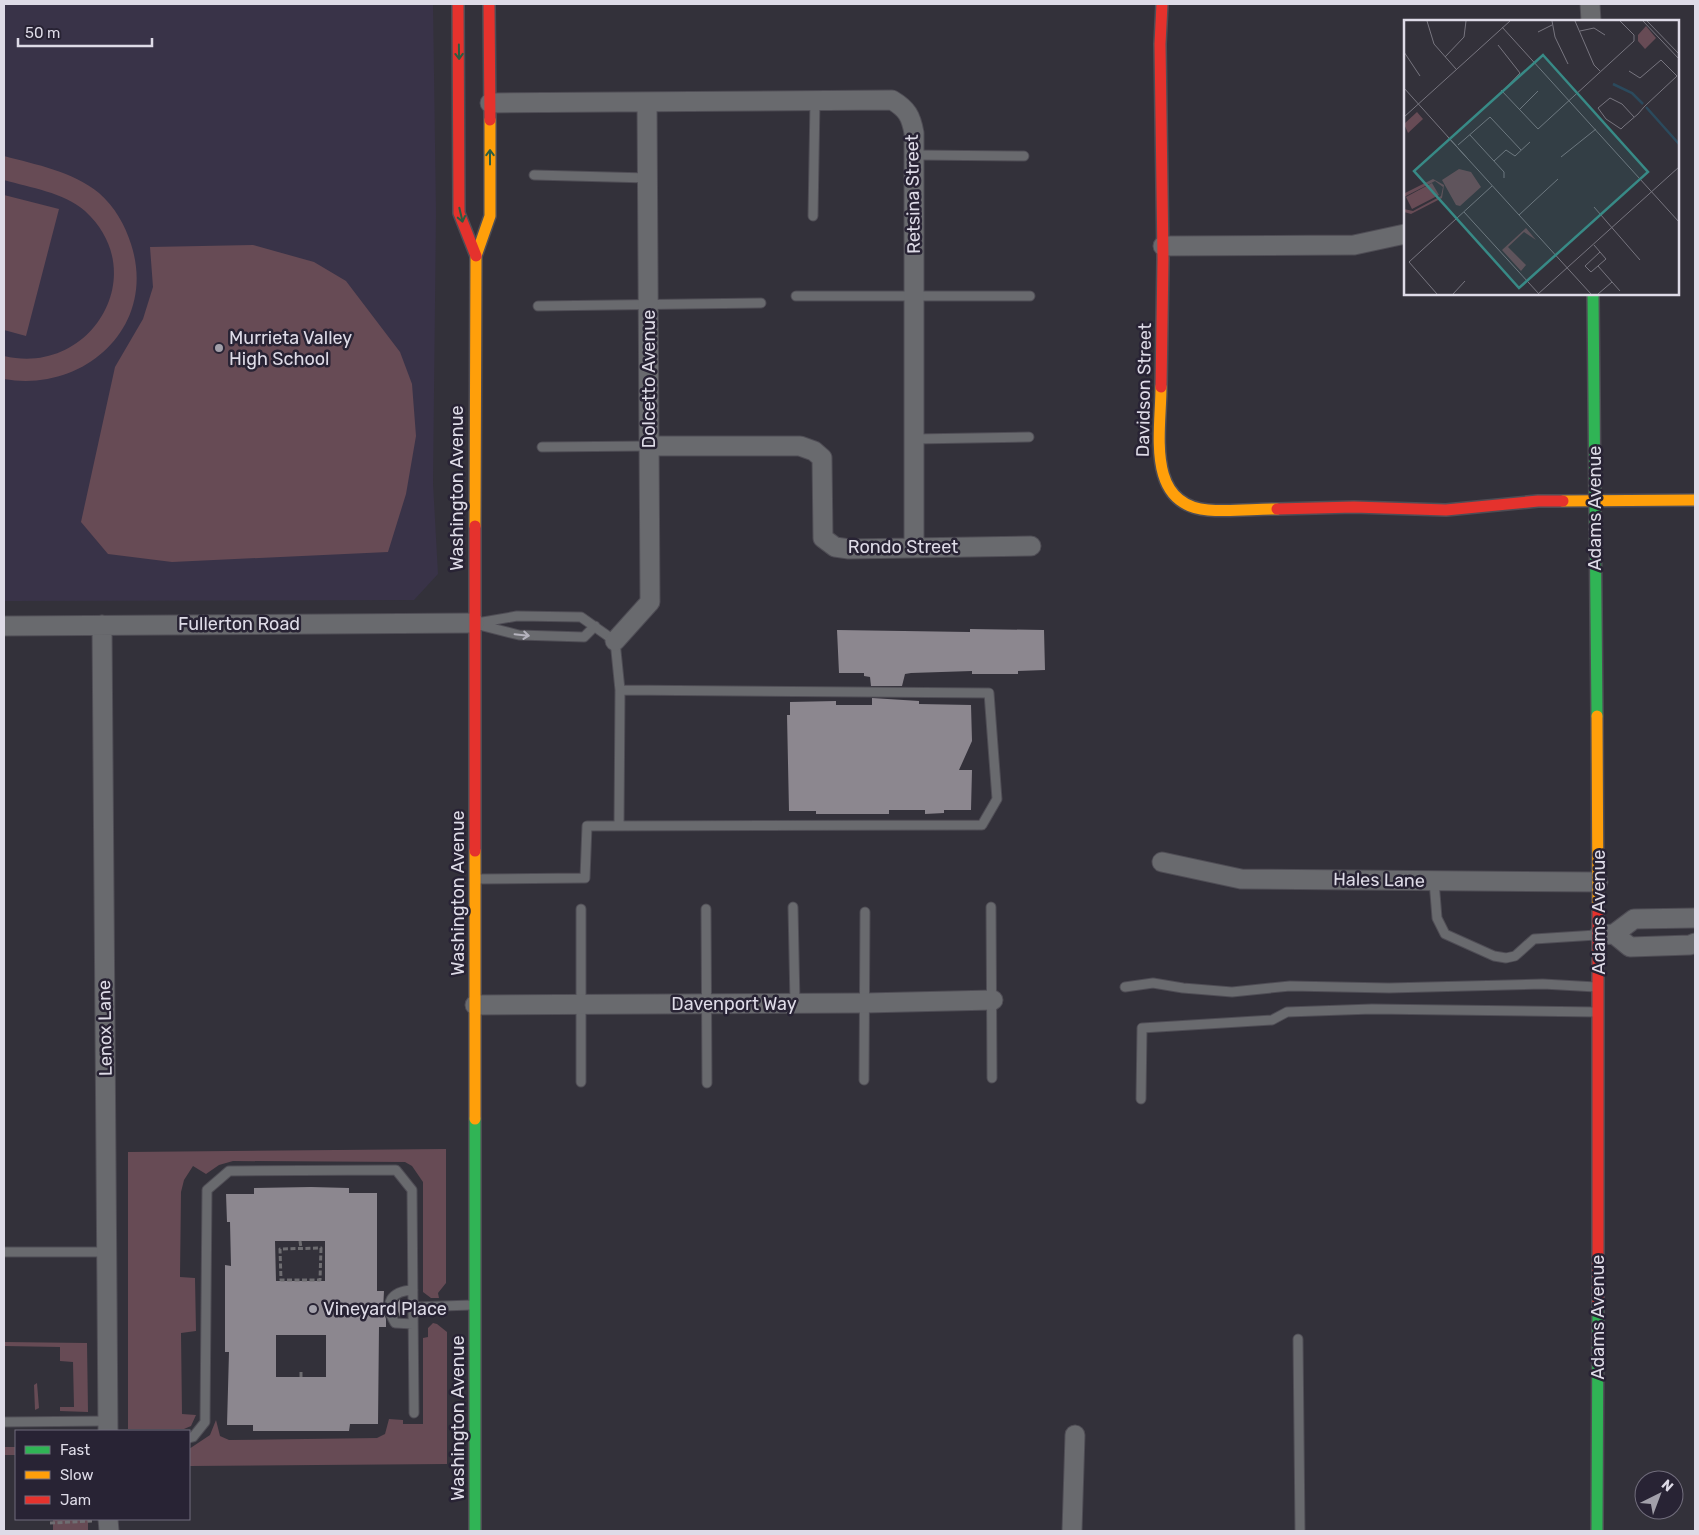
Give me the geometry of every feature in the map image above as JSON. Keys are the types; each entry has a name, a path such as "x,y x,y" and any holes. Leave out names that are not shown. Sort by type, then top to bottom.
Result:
{"street":[{"name":"Washington Avenue","path":"458,4 459,213 476,256"},
{"name":"Washington Avenue","path":"475,1531 476,879 474,623 476,256 490,216 489,4"},
{"name":"Davidson Street","path":"1162,4 1160,53 1163,246 1160,469 1169,492 1185,506 1208,510 1354,507 1446,510 1538,501 1695,500"},
{"path":"1590,4 1591,20"},
{"name":"Retsina Street","path":"490,103 892,100 904,107 911,117 914,155 914,548"},
{"name":"Dolcetto Avenue","path":"615,641 650,602 647,102"},
{"path":"1163,246 1354,245 1404,234"},
{"name":"Adams Avenue","path":"1593,295 1598,882 1607,934 1599,987 1597,1531"},
{"name":"Rondo Street","path":"649,446 800,446 814,450 822,458 823,538 835,546 849,548 1032,546"},
{"name":"Fullerton Road","path":"4,626 474,623"},
{"name":"Lenox Lane","path":"102,625 108,1426"},
{"name":"Hales Lane","path":"1162,862 1241,879 1598,882"},
{"path":"1668,918 1669,946"},
{"path":"1607,934 1634,919 1695,918"},
{"path":"1607,934 1630,946 1690,945 1695,942"},
{"name":"Davenport Way","path":"475,1005 795,1004 993,1000"},
{"path":"1072,1531 1075,1435"}],"lane":[{"path":"813,216 815,101"},
{"path":"914,155 1024,156"},
{"path":"534,175 648,178"},
{"path":"796,296 1030,296"},
{"path":"538,306 761,303"},
{"path":"914,439 1030,437"},
{"path":"542,447 649,446"},
{"path":"474,623 517,616 581,617 615,641 620,690 619,826"},
{"path":"474,623 519,635 584,637 595,626"},
{"path":"476,879 585,878 587,826 982,826 996,799 989,693 620,690"},
{"path":"1434,881 1438,918 1445,934 1494,956 1506,958 1515,956 1534,939 1607,934"},
{"path":"792,907 795,1004"},
{"path":"991,908 992,1078"},
{"path":"581,909 581,1082"},
{"path":"706,909 707,1083"},
{"path":"864,1080 865,912"},
{"path":"1125,987 1152,983 1183,988 1232,992 1290,986 1389,988 1543,984 1599,987"},
{"path":"1141,1099 1142,1028 1272,1020 1287,1012 1382,1009 1599,1012"},
{"path":"190,1438 193,1437 205,1422 207,1190 229,1171 396,1170 412,1190 414,1413"},
{"path":"4,1252 107,1252"},
{"path":"413,1290 401,1290 393,1294 390,1299 391,1316 395,1323 413,1324"},
{"path":"413,1307 475,1305"},
{"path":"1298,1339 1300,1531"},
{"path":"4,1422 108,1426"}],"path":[{"path":"300,1241 301,1248"},
{"path":"301,1248 321,1248 320,1280 281,1280 280,1249 301,1248"},
{"path":"301,1372 301,1377"},
{"path":"50,1523 108,1523"}],"shaded area":[{"name":"Murrieta Valley High School","path":"4,4 433,4 436,213 433,483 438,574 414,600 4,601"},
{"path":"4,156 66,174 89,185 105,198 115,210 126,230 137,274 134,302 124,327 108,348 86,364 61,375 34,381 4,379 4,356 35,358 63,351 86,336 103,315 112,290 113,263 105,236 85,211 57,195 4,180"},
{"path":"4,195 59,209 26,336 4,330"},
{"path":"253,245 314,262 346,281 400,352 412,384 416,436 406,494 388,552 172,562 108,554 81,522 115,367 143,319 153,287 150,247"},
{"path":"446,1149 446,1283 438,1293 439,1298 431,1298 423,1292 423,1182 412,1166 405,1162 233,1161 219,1165 206,1174 193,1166 184,1180 181,1192 180,1277 195,1278 196,1331 181,1333 182,1414 196,1415 191,1426 184,1429 128,1429 128,1152"},
{"path":"433,1323 447,1332 447,1464 190,1466 190,1448 210,1435 216,1420 220,1436 229,1440 377,1438 385,1434 389,1419 403,1420 403,1424 423,1424 423,1338 428,1337 428,1328"},
{"path":"4,1342 87,1343 88,1412 60,1411 60,1407 74,1407 73,1362 60,1361 60,1347 4,1346"},
{"path":"37,1383 39,1408 35,1410 34,1385"},
{"path":"4,1447 15,1447 15,1455 4,1455"},
{"path":"53,1520 88,1520 88,1531 53,1531"}],"building":[{"path":"970,629 1044,630 1045,670 1018,671 1018,674 972,674 972,671 911,673 905,674 902,686 871,686 870,677 864,676 864,673 839,673 837,630 970,632"},
{"path":"872,698 919,701 919,704 971,705 972,741 959,770 972,770 971,810 944,810 944,813 925,814 925,810 889,810 889,814 816,814 816,811 789,811 787,715 790,715 790,702 836,701 836,705 872,705"},
{"name":"Vineyard Place","path":"254,1188 349,1188 349,1193 377,1193 377,1291 384,1291 383,1310 386,1319 386,1327 379,1327 378,1424 350,1424 349,1431 253,1431 253,1425 227,1425 229,1352 225,1352 225,1265 231,1266 230,1222 227,1222 226,1194 254,1194","holes":["275,1241 325,1241 325,1281 276,1281","276,1335 326,1335 326,1377 276,1377"]},
{"path":"400,1299 400,1317 396,1305"}],"traffic: fast":[{"path":"1593,295 1597,716"},
{"path":"475,1119 475,1531"},
{"path":"1597,1531 1598,1304"}],"traffic: slow":[{"path":"475,526 476,256 490,216 490,120"},
{"path":"1161,387 1159,424 1161,463 1165,480 1174,495 1188,505 1208,510 1277,509"},
{"path":"1563,501 1695,500"},
{"path":"1597,716 1598,908"},
{"path":"475,851 475,1119"}],"traffic: jam":[{"path":"458,4 459,213 476,256"},
{"path":"489,4 490,120"},
{"path":"1161,387 1163,259 1160,44 1162,4"},
{"path":"1277,509 1354,507 1446,510 1538,501 1563,501"},
{"path":"475,526 475,851"},
{"path":"1598,908 1598,1304"}],"place":[{"name":"Murrieta Valley High School","path":"219,348"},
{"name":"Vineyard Place","path":"313,1309"}]}
